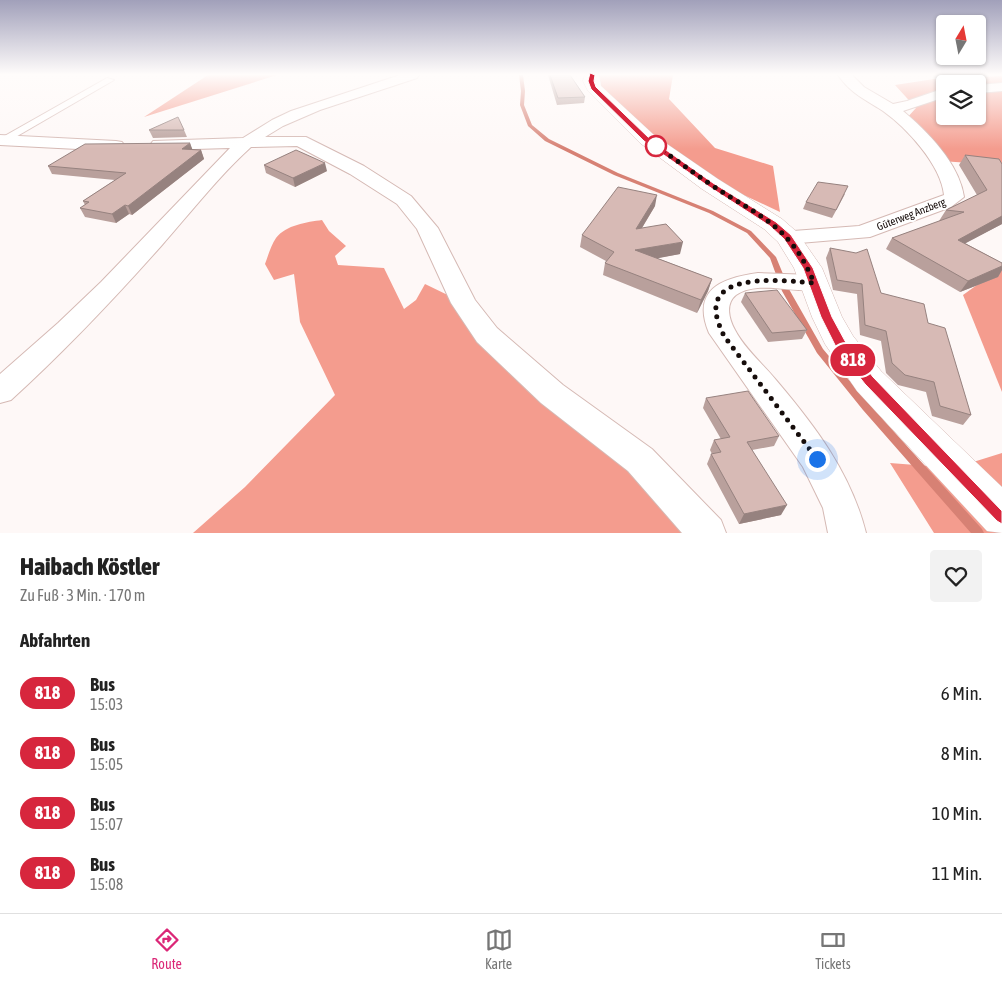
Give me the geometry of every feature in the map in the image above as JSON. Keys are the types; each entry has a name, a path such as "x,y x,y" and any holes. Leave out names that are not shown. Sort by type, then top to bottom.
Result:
{"main road":[{"path":"606,100 647,139 710,184 773,224 788,237 804,262 794,281 827,317 840,344 869,381 1002,516"}],"street":[{"path":"0,391 66,333 247,143 265,130 309,110 339,100"},
{"name":"Güterweg Anzberg","path":"788,237 862,232 944,203 954,197 955,189 941,160 891,109 875,100"},
{"path":"891,109 924,100"},
{"path":"2,140 101,146 247,143 290,140 308,144 372,179 404,200 427,228 464,303 487,335 552,394 640,460 707,533"},
{"path":"794,281 737,284 728,288 719,297 716,306 717,319 724,336 817,459 839,503 846,523 847,533"}],"lane":[{"path":"2,140 74,100"}],"shaded area":[{"path":"170,100 198,100 144,117"},
{"path":"612,100 670,100 715,148 773,166 780,212 720,184 662,146"},
{"path":"909,100 936,100 936,125 986,125 986,100 1002,100 1002,168 999,165 941,161 906,119 916,108"},
{"path":"322,220 329,231 346,246 335,256 338,265 384,268 404,309 416,300 425,284 458,300 711,533 193,533 245,487 335,395 300,322 294,274 274,280 265,264 276,238 285,230 297,225"},
{"path":"1002,267 1002,392 963,295"},
{"path":"1002,453 1002,533 934,533 890,463 954,468"}],"building":[{"path":"178,117 184,130 149,130"},
{"path":"190,143 182,149 201,150 128,206 125,205 112,214 80,208 89,202 83,201 126,173 48,166 85,144"},
{"path":"296,150 325,163 293,178 264,165"},
{"path":"965,155 999,159 1002,164 1002,216 958,240 1002,263 1002,266 968,281 892,238 964,212 946,210 987,190"},
{"path":"818,182 848,186 836,210 806,202"},
{"path":"618,187 657,195 636,229 666,224 683,242 635,250 712,279 701,300 605,263 614,252 582,235"},
{"path":"830,248 856,253 867,249 881,293 924,304 928,323 945,328 971,415 940,406 934,382 905,375 892,363 886,331 865,325 862,284 837,280"},
{"path":"777,290 807,330 772,333 745,293"},
{"path":"748,391 779,436 747,442 787,505 744,514 711,454 721,452 714,440 730,437 706,398"}],"waterway":[{"path":"522,100 522,105 530,126 547,140 616,174 711,212 749,232 773,257 786,291 820,351 866,407 978,533"}],"bus line":[{"name":"818","path":"606,100 647,139 710,184 773,224 788,237 808,268 827,317 840,344 869,381 1002,516"}],"route":[{"path":"656,146 710,184 773,224 788,237 808,268 814,283 765,280 737,284 728,288 719,297 716,306 717,319 724,336 817,459"}]}
